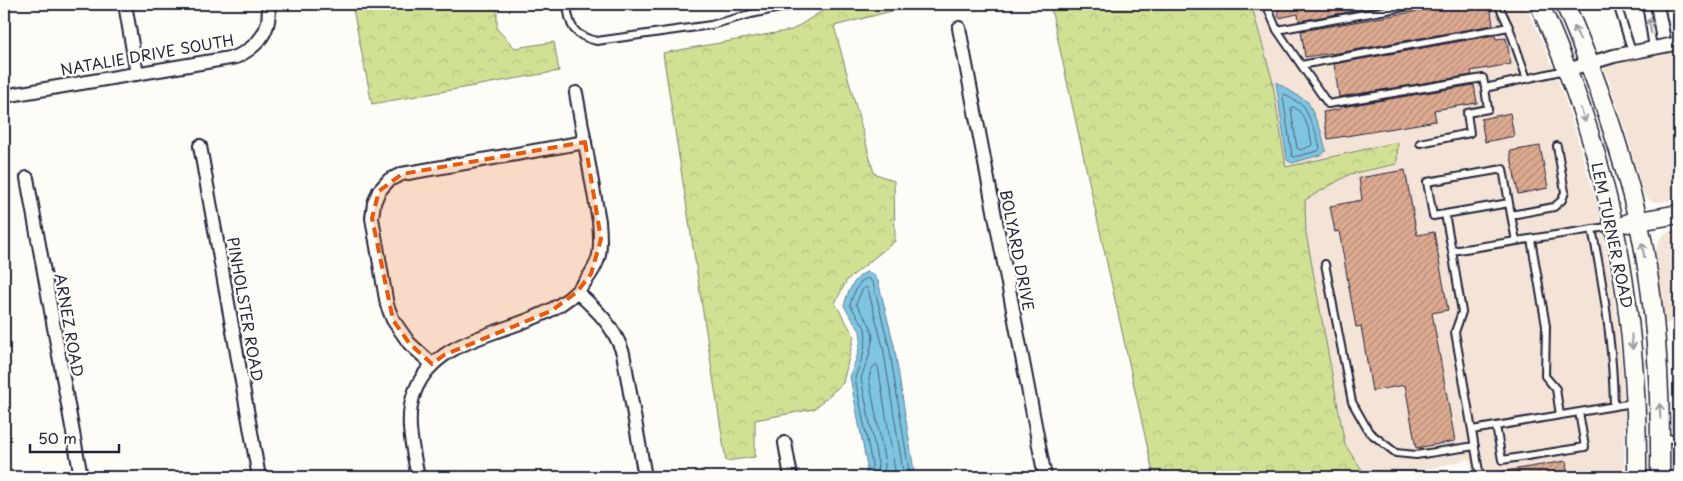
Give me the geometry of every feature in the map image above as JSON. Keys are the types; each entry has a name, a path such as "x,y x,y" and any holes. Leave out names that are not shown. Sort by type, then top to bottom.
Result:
{"main road":[{"name":"LEM TURNER ROAD","path":"1539,4 1567,70 1596,154 1614,225 1617,314 1637,402 1637,477"},
{"name":"LEM TURNER ROAD","path":"1564,4 1590,63 1619,148 1638,221 1653,312 1658,370 1661,436 1660,477"},
{"path":"1614,225 1679,214"}],"street":[{"path":"125,4 137,74"},
{"name":"NATALIE DRIVE SOUTH","path":"4,96 236,57 250,51 261,40 267,26 268,7"},
{"name":"BOLYARD DRIVE","path":"959,28 1045,477"},
{"path":"1567,70 1632,52 1677,44"},
{"path":"418,477 410,429 410,409 414,392 423,375 432,364 459,346 551,311 566,302 577,292 591,274 598,256 601,239 576,93"},
{"path":"432,364 400,332 387,305 372,218 374,203 379,191 389,180 402,174 585,142"},
{"name":"PINHOLSTER ROAD","path":"200,146 259,477"},
{"name":"ARNEZ ROAD","path":"28,178 81,477"},
{"path":"577,292 608,323 617,337 623,353 645,477"},
{"path":"785,443 791,477"}],"lane":[{"path":"567,4 569,22 575,32 585,39 596,41 711,25 751,14 800,4"},
{"path":"1266,4 1277,30 1328,104 1483,78 1488,109 1467,113 1470,133 1420,142"},
{"path":"1277,30 1420,4"},
{"path":"1498,4 1509,27 1527,79"},
{"path":"1617,4 1632,52"},
{"path":"1646,4 1654,48"},
{"path":"1668,4 1677,44"},
{"path":"1301,65 1509,27"},
{"path":"1485,88 1567,70"},
{"path":"1511,215 1554,207 1562,200 1565,192 1556,146"},
{"path":"1509,203 1433,216 1427,182 1503,169 1516,241"},
{"path":"1445,214 1462,312 1455,332 1480,477"},
{"path":"1452,251 1614,225"},
{"path":"1592,229 1617,314 1612,349 1614,406"},
{"path":"1531,239 1546,326 1545,376 1556,389 1560,415"},
{"path":"1325,264 1352,402 1369,432 1396,452 1416,456 1475,446"},
{"path":"1472,430 1637,402"},
{"path":"1496,426 1502,460 1585,447 1579,412"},
{"path":"1661,436 1679,441"}],"highlighted area":[{"path":"585,142 601,239 591,274 577,292 551,311 444,355 432,364 409,343 393,320 372,218 379,191 402,174"}],"shaded area":[{"path":"1251,4 1524,4 1541,38 1563,93 1597,205 1612,280 1622,364 1625,412 1624,477 1473,477 1470,459 1420,471 1363,471 1345,445 1306,233 1304,200 1350,174 1397,164 1398,143 1285,167 1272,79"},
{"path":"1679,38 1679,199 1662,202 1651,201 1642,190 1626,132 1609,81 1596,51"},
{"path":"1679,229 1679,321 1665,324 1655,250 1661,237 1666,233"},
{"path":"1679,408 1679,477 1671,477 1671,409"}],"green space":[{"path":"352,4 497,4 497,29 515,48 554,42 559,71 372,104"},
{"path":"833,4 919,4 834,26 874,173 894,181 895,241 847,280 835,303 854,336 843,383 814,409 755,420 755,457 726,461 663,53 792,30"},
{"path":"1050,4 1251,4 1272,79 1286,167 1398,142 1397,164 1350,174 1305,200 1306,233 1345,445 1363,471 1420,471 1418,477 1154,477"}],"water":[{"path":"1276,82 1308,102 1321,131 1326,151 1320,155 1292,163 1287,160"},
{"path":"866,272 873,274 878,281 894,345 915,477 865,477 867,466 850,377 861,339 860,331 844,306 852,286"}],"building":[{"path":"1277,4 1393,4 1299,21 1298,14 1279,18"},
{"path":"1460,4 1490,4 1493,25 1332,54 1305,57 1301,31"},
{"path":"1495,35 1496,39 1506,38 1511,64 1471,71 1472,75 1339,97 1334,64"},
{"path":"1474,85 1477,103 1434,110 1436,121 1328,139 1323,112 1341,109 1341,107"},
{"path":"1510,113 1514,136 1485,142 1481,119"},
{"path":"1540,146 1548,188 1518,194 1510,151"},
{"path":"1405,170 1417,235 1434,232 1448,310 1432,313 1455,441 1416,448 1405,385 1372,391 1361,326 1356,327 1339,231 1335,232 1330,206 1362,200 1359,178"},
{"path":"1566,461 1568,477 1499,477 1499,472"}]}
